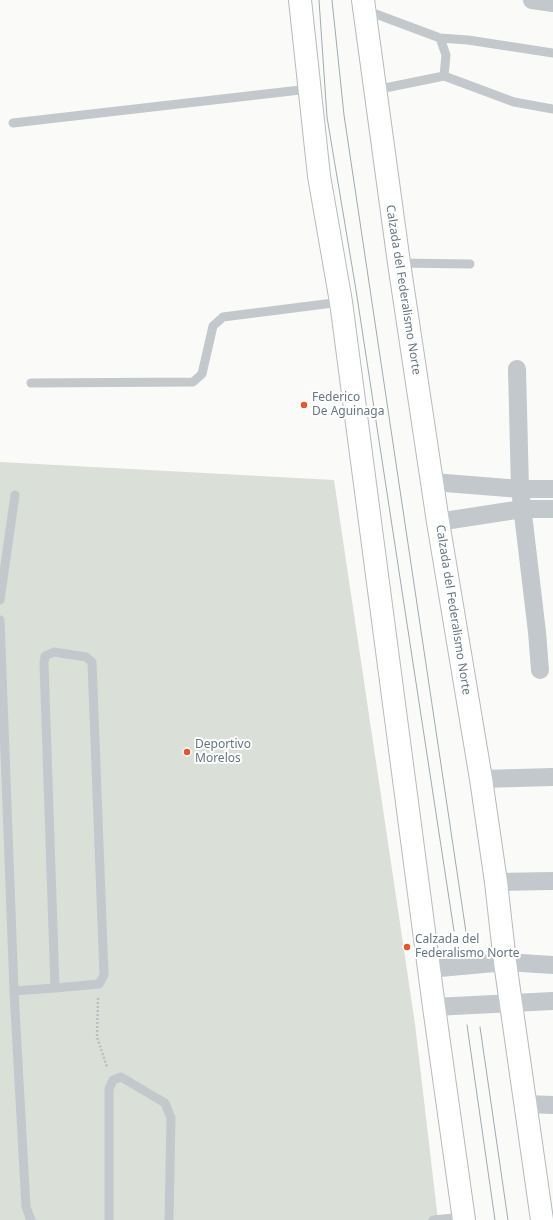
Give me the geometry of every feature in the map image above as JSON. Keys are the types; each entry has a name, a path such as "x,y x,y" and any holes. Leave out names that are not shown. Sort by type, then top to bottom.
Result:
{"main road":[{"path":"300,0 319,176 341,302 434,1007 464,1219"},
{"name":"Calzada del Federalismo Norte","path":"363,4 399,264 438,522 481,779 496,882 505,962 542,1220"}],"street":[{"path":"532,0 553,3"},
{"path":"517,369 520,489 522,509 545,631 540,670"},
{"path":"433,482 553,490"},
{"path":"438,522 522,509 553,509"},
{"path":"481,779 553,777"},
{"path":"496,882 553,881"},
{"path":"429,969 505,962 553,965"},
{"path":"434,1007 553,1001"},
{"path":"526,1104 553,1105"}],"lane":[{"path":"363,4 440,38 468,40 553,53"},
{"path":"440,38 446,55 444,76"},
{"path":"375,90 444,76 514,102 553,109"},
{"path":"13,122 309,89"},
{"path":"399,264 470,264"},
{"path":"31,383 193,382 202,374 213,326 223,317 341,302"},
{"path":"0,600 15,495"},
{"path":"0,620 14,991 26,1208 31,1220"},
{"path":"14,991 55,988 99,984 104,975 92,662 86,657 54,652 45,656 44,663 55,988"},
{"path":"109,1220 109,1089 113,1080 121,1076 166,1103 171,1118 169,1220"},
{"path":"433,1220 464,1219"}],"path":[{"path":"99,984 97,1037 113,1080"}],"shaded area":[{"name":"Deportivo Morelos","path":"0,462 334,480 415,1024 438,1220 0,1220"}],"tram line":[{"path":"319,0 327,117 356,290 454,931"},
{"path":"332,0 344,115 466,932"},
{"path":"467,1025 495,1220"},
{"path":"480,1027 508,1220"}],"place":[{"name":"Federico De Aguinaga","path":"304,405"},
{"name":"Deportivo Morelos","path":"187,752"},
{"name":"Calzada del Federalismo Norte","path":"407,947"}]}
